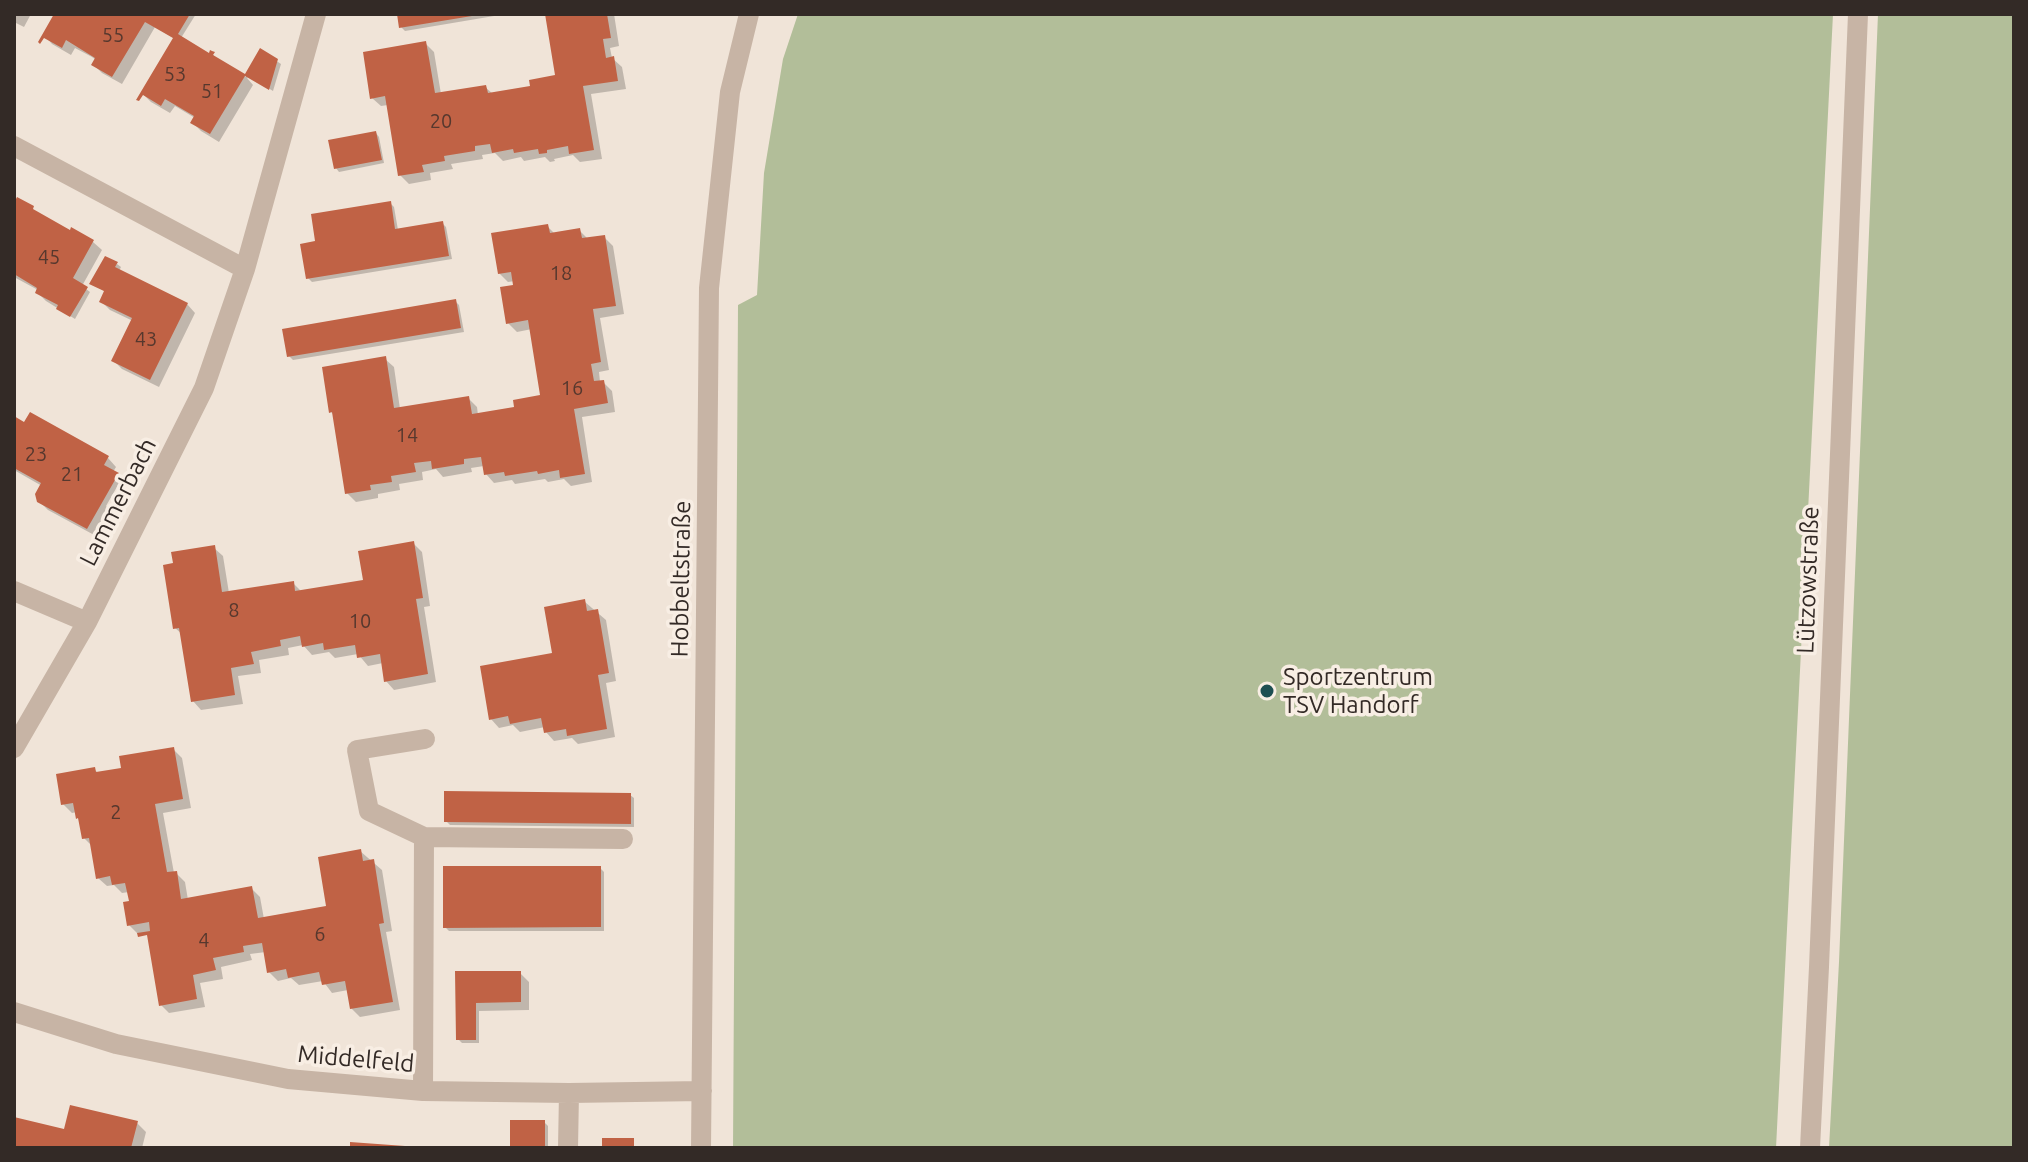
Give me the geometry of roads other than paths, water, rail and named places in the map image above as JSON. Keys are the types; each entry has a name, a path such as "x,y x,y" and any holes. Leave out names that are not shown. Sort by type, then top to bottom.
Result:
{"street":[{"name":"Lammerbach","path":"14,748 87,622 204,388 245,269 316,14"},
{"name":"Hobbeltstraße","path":"701,1148 709,288 730,92 749,14"},
{"name":"Lützowstraße","path":"1810,1148 1858,14"},
{"path":"14,146 245,269"},
{"path":"14,591 87,622"},
{"path":"425,739 357,750 369,811 424,837 623,839"},
{"path":"423,1091 424,837"},
{"name":"Middelfeld","path":"14,1012 116,1044 272,1076 423,1091 702,1091"},
{"path":"568,1148 569,1093"}],"place":[{"name":"Sportzentrum TSV Handorf","path":"1267,691"}]}
